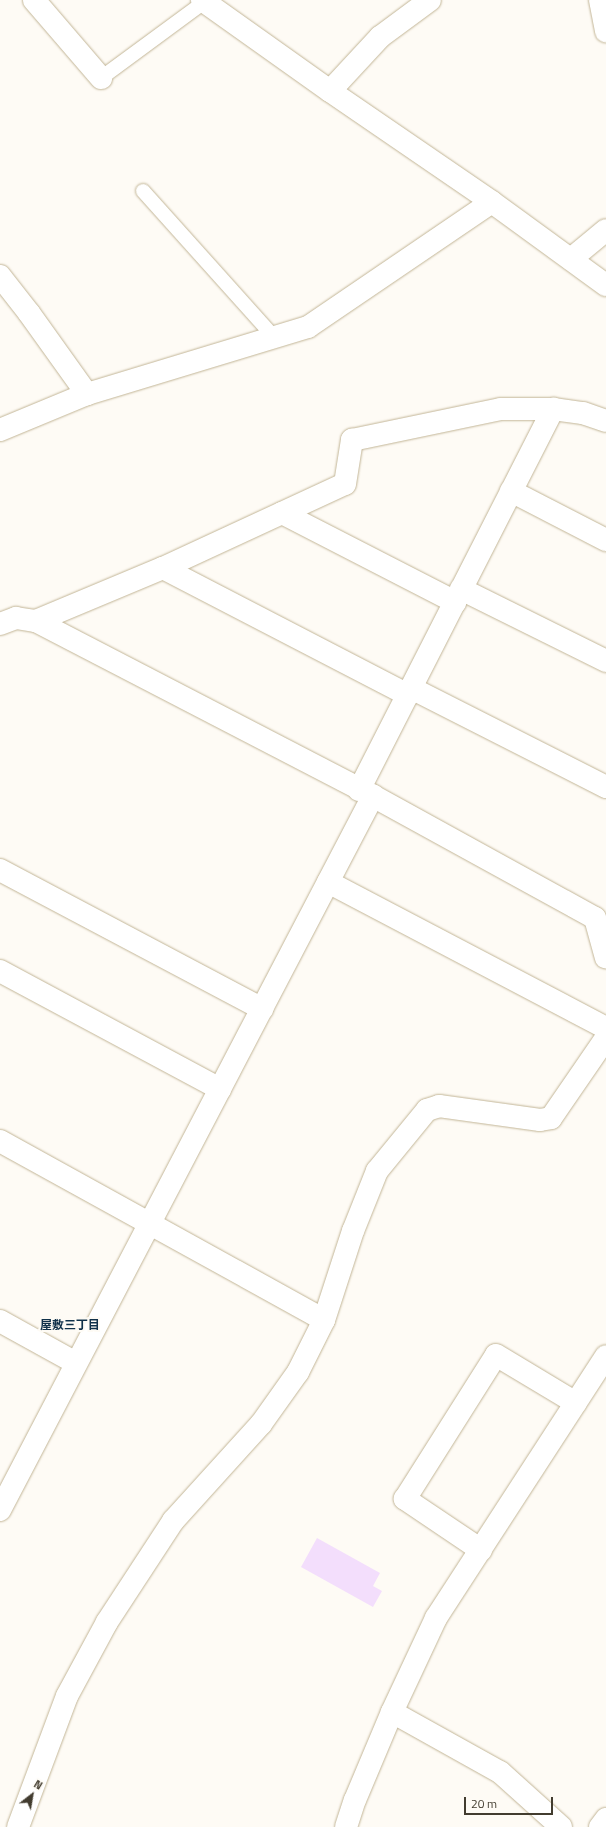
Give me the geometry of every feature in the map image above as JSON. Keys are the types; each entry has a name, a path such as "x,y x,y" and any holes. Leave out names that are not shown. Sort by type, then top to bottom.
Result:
{"street":[{"path":"34,0 101,78"},
{"path":"204,0 330,91 492,202 606,285"},
{"path":"330,91 380,38 430,0"},
{"path":"600,0 606,31"},
{"path":"0,430 87,394 308,327 492,202"},
{"path":"571,259 606,230"},
{"path":"0,276 29,313 87,394"},
{"path":"36,621 163,568 345,484 352,440 501,409 553,409 583,413 606,421"},
{"path":"2,1501 76,1364 328,882 410,691 553,409"},
{"path":"512,491 606,540"},
{"path":"282,513 458,595 606,661"},
{"path":"163,568 606,787"},
{"path":"0,624 16,618 36,621 601,915 606,958"},
{"path":"0,870 263,1008"},
{"path":"328,882 606,1028"},
{"path":"0,971 220,1090"},
{"path":"18,1827 67,1696 107,1622 173,1521 261,1424 298,1372 324,1320 353,1231 377,1171 427,1110 439,1106 540,1120 551,1118 606,1038"},
{"path":"0,1141 324,1320"},
{"path":"0,1321 76,1364"},
{"path":"481,1550 405,1499 496,1355 576,1403"},
{"path":"346,1827 355,1800 392,1712 436,1618 606,1356"},
{"path":"392,1712 500,1772 561,1827"},
{"path":"600,1827 606,1819"}],"lane":[{"path":"101,78 204,0"},
{"path":"144,191 274,337"}],"building":[{"path":"317,1538 380,1573 373,1586 382,1591 373,1607 301,1567"}],"district":[{"name":"屋敷三丁目","path":"70,1325"}]}
